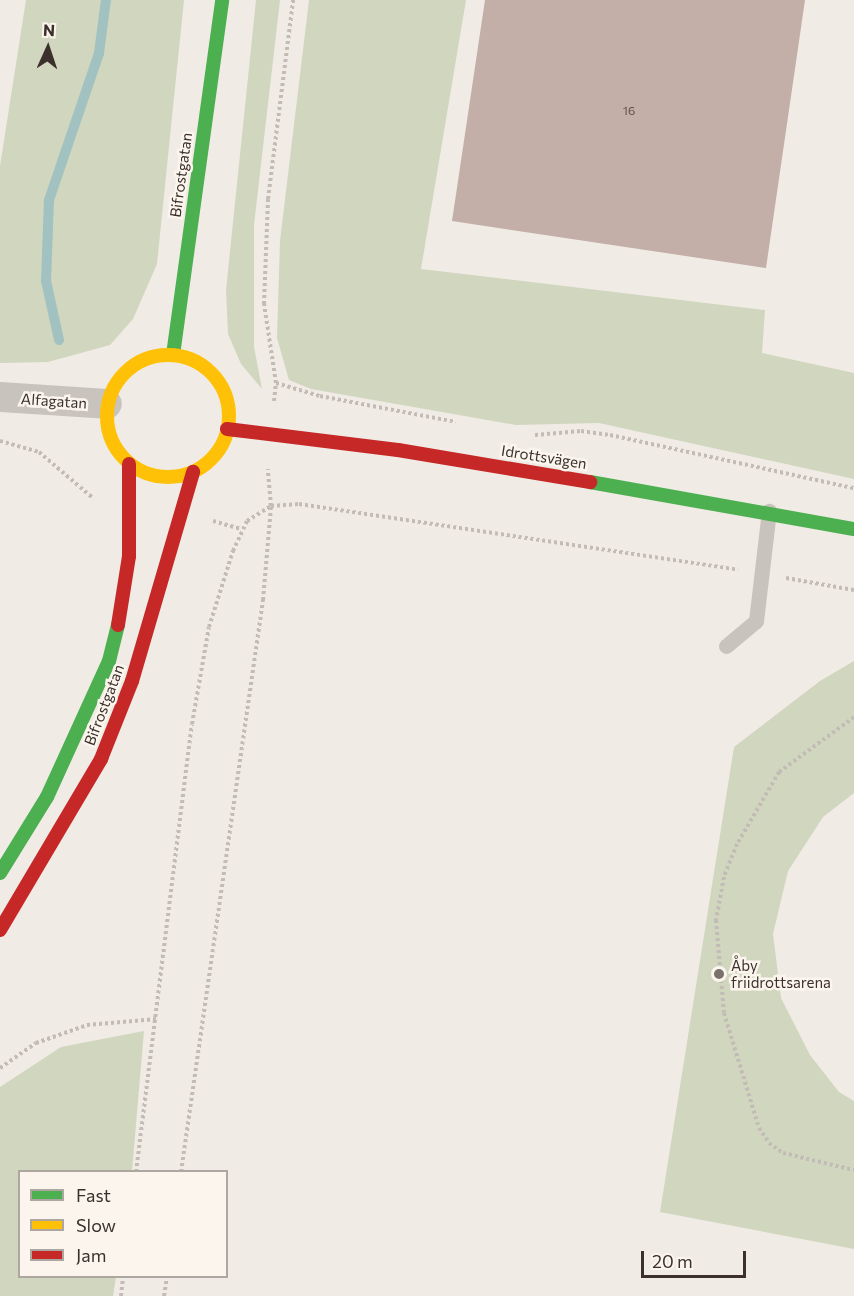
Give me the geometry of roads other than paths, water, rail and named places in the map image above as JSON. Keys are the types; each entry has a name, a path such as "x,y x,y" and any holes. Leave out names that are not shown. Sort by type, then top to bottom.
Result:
{"main road":[{"name":"Bifrostgatan","path":"173,355 222,0"},
{"path":"173,355 193,360 217,380 228,409 227,429 217,452 193,472 157,477 129,464 115,447 107,426 107,404 120,377 130,367 144,359 173,355"},
{"name":"Idrottsvägen","path":"227,429 271,433 769,510 854,529"},
{"name":"Bifrostgatan","path":"0,873 47,797 110,661 125,596 129,556 129,464"},
{"name":"Bifrostgatan","path":"0,930 100,759 132,681 193,472"}],"street":[{"name":"Alfagatan","path":"0,397 107,404"}],"lane":[{"path":"726,646 756,621 769,510"}],"waterway":[{"path":"59,340 46,281 49,200 99,53 106,0"}],"place":[{"name":"Åby friidrottsarena","path":"719,974"}]}
